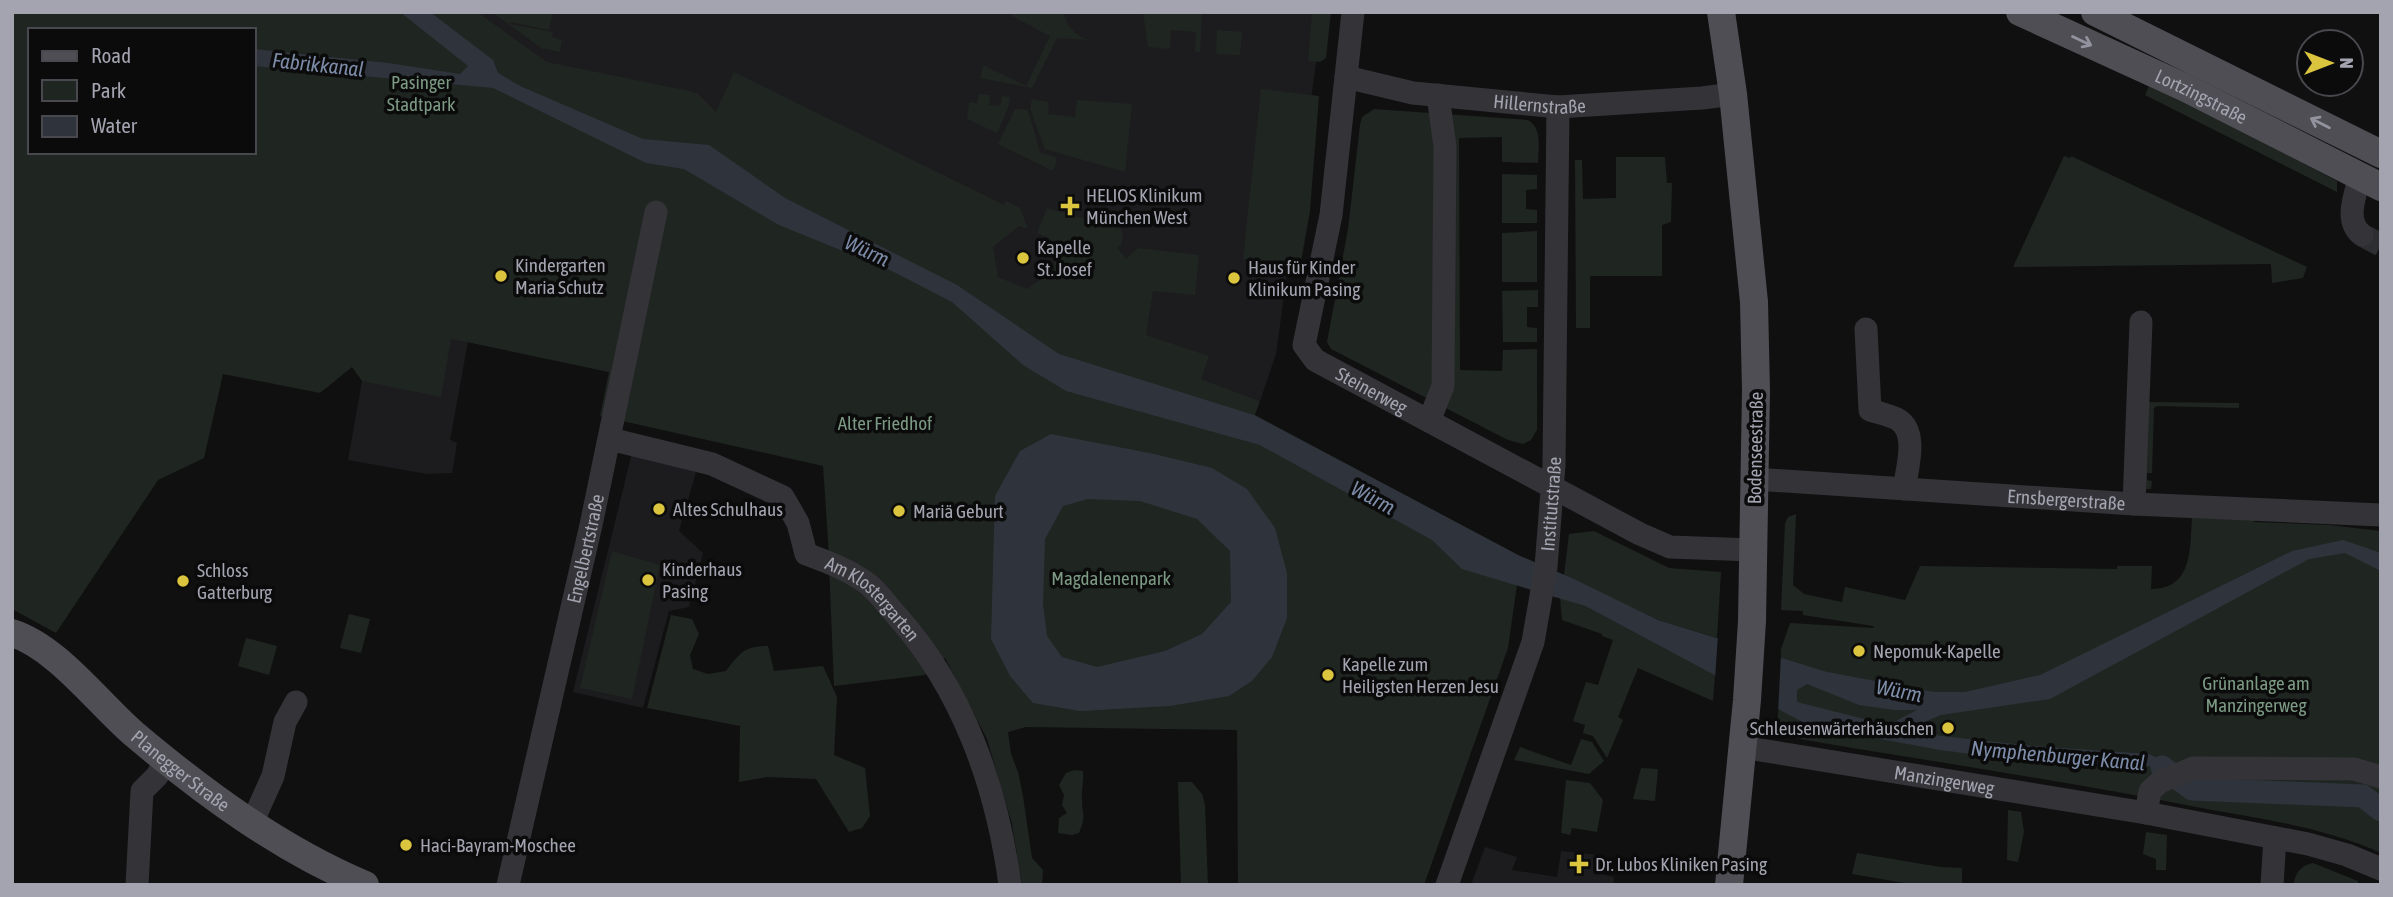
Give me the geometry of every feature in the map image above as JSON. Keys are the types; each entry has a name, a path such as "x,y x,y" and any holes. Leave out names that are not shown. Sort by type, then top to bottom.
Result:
{"main road":[{"name":"Bodenseestraße","path":"1721,12 1733,94 1754,302 1756,391 1751,628 1747,700 1729,885"},
{"name":"Lortzingstraße","path":"2020,12 2186,88 2370,181"},
{"name":"Lortzingstraße","path":"2095,12 2381,154"},
{"name":"Planegger Straße","path":"12,633 38,645 132,732 252,823 284,844 365,885"}],"street":[{"name":"Steinerweg","path":"1353,12 1331,215 1304,345 1315,360 1552,488 1670,547 1753,550"},
{"name":"Hillernstraße","path":"1346,77 1413,93 1558,107 1733,94"},
{"path":"1429,421 1443,386 1445,147 1438,95"},
{"name":"Institutstraße","path":"1447,885 1533,642 1546,567 1552,488 1558,107"},
{"path":"2362,235 2353,224 2352,206 2370,181"},
{"name":"Engelbertstraße","path":"508,885 610,439 656,212"},
{"path":"2134,504 2140,321"},
{"path":"1866,329 1870,410 1899,420 1909,433 1905,488"},
{"name":"Am Klostergarten","path":"610,439 712,464 783,497 799,523 806,554 844,568 870,586 913,634 941,673 975,743 998,821 1011,884"},
{"name":"Ernsbergerstraße","path":"1754,479 2134,504 2381,514"},
{"path":"252,823 273,776 285,722 296,702"},
{"name":"Manzingerweg","path":"1742,747 2147,813 2308,844 2347,855 2381,869"},
{"path":"137,885 142,791 157,776 166,760"},
{"path":"2147,813 2150,791 2160,782 2193,768 2354,769 2381,777"},
{"path":"2272,885 2275,838"}],"shaded area":[{"name":"HELIOS Klinikum München West","path":"449,12 1323,12 1276,354 1260,401 1032,317 536,79"},
{"name":"Kindergarten Maria Schutz","path":"397,170 609,372 468,342 450,440 457,443 452,473 427,474 348,460 362,381 352,366"},
{"name":"Kinderhaus Pasing","path":"632,453 696,472 679,531 703,553 689,607 669,611 643,708 573,692"},
{"name":"Dr. Lubos Kliniken Pasing","path":"1485,847 1517,857 1512,870 1557,877 1561,851 1600,855 1597,873 1614,877 1613,885 1471,885"}],"green space":[{"path":"12,12 477,12 547,62 690,91 698,94 716,112 734,72 1004,205 1006,201 1020,208 1028,229 1019,226 993,247 998,277 1027,289 1055,269 1049,238 1037,233 1047,208 1121,229 1123,237 1121,245 1117,247 1126,259 1138,248 1199,255 1195,295 1153,291 1146,335 1209,356 1201,379 1260,401 1255,415 1518,555 1517,585 1508,648 1424,885 1238,885 1237,730 1026,727 1008,732 1023,796 1032,858 1043,870 1042,885 1022,885 1012,824 987,739 945,658 925,675 834,686 823,466 600,416 609,372 451,339 441,397 362,381 352,367 320,393 223,374 204,458 158,480 56,633 12,609"},
{"path":"492,12 553,12 549,30 511,22 510,24 553,32 552,37 562,40 560,52 541,48"},
{"path":"1013,12 1063,12 1072,30 1089,40 1057,38 1032,88 980,78 983,65 1026,86 1050,36 1011,16"},
{"path":"1143,12 1202,12 1200,52 1195,52 1196,32 1171,30 1170,49 1148,47"},
{"path":"1312,12 1331,12 1326,58 1320,62 1308,61"},
{"path":"1217,30 1242,32 1240,55 1216,54"},
{"path":"2149,86 2337,181 2337,192 2145,95"},
{"path":"1261,89 1319,96 1310,211 1301,262 1243,259"},
{"path":"979,94 990,95 989,105 1000,106 1002,96 1010,97 997,133 967,119 969,102 977,103"},
{"path":"1032,99 1049,102 1048,114 1075,117 1077,100 1132,104 1125,172 1045,149 1030,109"},
{"path":"1015,109 1028,110 1040,152 1055,157 1057,161 1053,171 998,144"},
{"path":"1374,109 1528,120 1536,128 1539,139 1538,163 1502,162 1502,137 1459,138 1460,370 1502,371 1503,350 1537,349 1537,430 1531,440 1523,444 1508,440 1331,349 1327,342 1348,229 1360,125 1362,117"},
{"path":"2064,156 2071,156 2307,267 2303,278 2272,283 2271,264 2013,267"},
{"path":"1616,157 1665,157 1667,183 1672,183 1671,222 1662,225 1662,276 1590,276 1590,328 1576,328 1575,160 1582,160 1583,199 1616,198"},
{"path":"1502,174 1537,175 1537,189 1526,190 1526,209 1537,210 1537,223 1502,223"},
{"path":"1537,231 1537,282 1502,282 1502,233"},
{"path":"1538,290 1538,307 1527,307 1527,327 1537,328 1537,342 1503,342 1502,291"},
{"path":"2148,402 2239,403 2239,408 2154,408 2152,473 2147,473 2147,480 2152,481 2151,489 2144,489"},
{"name":"Grünanlage am Manzingerweg","path":"1796,514 1793,585 1804,594 1842,602 1845,587 1905,600 1920,566 2117,569 2117,566 2152,566 2151,589 2165,587 2182,575 2186,565 2191,542 2192,517 2254,519 2254,522 2329,525 2381,531 2381,853 2311,829 2263,819 1777,735 1781,649 1790,623 1874,628 1803,615 1803,611 1781,610 1785,523 1788,517"},
{"path":"1594,531 1669,568 1721,572 1717,638 1658,620 1564,575 1569,534"},
{"path":"612,551 660,565 632,699 580,688"},
{"path":"1560,598 1585,606 1715,675 1713,701 1638,668 1618,717 1623,720 1607,758 1593,736 1583,733 1585,725 1573,721 1586,682 1598,685 1613,640 1562,620"},
{"path":"349,614 370,619 361,653 340,648"},
{"path":"671,615 692,619 699,634 690,655 693,669 708,674 726,671 748,649 768,646 774,671 823,666 837,697 834,755 865,768 870,816 862,828 849,832 816,779 767,777 739,782 740,726 647,708"},
{"path":"246,638 277,646 269,675 238,666"},
{"path":"1581,739 1592,742 1604,761 1589,774 1514,760 1520,747 1571,765"},
{"path":"1641,768 1658,769 1655,801 1633,799"},
{"path":"1083,771 1083,819 1079,833 1072,835 1058,833 1059,818 1067,813 1062,805 1064,795 1059,785 1066,773"},
{"path":"1566,780 1590,783 1603,800 1597,832 1572,828 1570,835 1561,833"},
{"path":"1178,782 1192,782 1202,794 1205,805 1208,885 1181,885"},
{"path":"2008,810 2021,812 2024,832 2018,862 2007,860"},
{"path":"2146,832 2167,835 2166,870 2156,870 2156,859 2143,854"},
{"path":"1857,853 1940,867 1962,868 1962,885 1916,885 1852,874"},
{"path":"2313,863 2358,881 2358,885 2294,885 2299,870"}],"water":[{"path":"400,12 430,12 493,60 498,73 520,86 643,139 709,145 785,198 957,285 1059,354 1254,415 1518,555 1658,620 1827,672 1934,692 1965,692 2040,675 2292,551 2343,540 2381,553 2381,571 2345,553 2309,559 2050,699 1941,715 1908,729 1941,736 2033,746 2149,754 2171,764 2159,771 2150,766 2033,762 1940,750 1810,726 1585,606 1462,569 1432,540 1260,445 1066,391 1023,365 952,302 892,271 779,225 684,169 646,163 493,88 256,66 256,49 388,63 460,74 468,66","holes":["1807,684 1859,705 1917,710 1888,725 1797,702 1797,690"]},
{"path":"1051,434 1212,468 1247,489 1275,528 1287,573 1287,618 1272,657 1252,681 1229,696 1170,706 1080,711 1033,703 1010,676 991,639 995,496 1020,451","holes":["1088,499 1140,501 1197,519 1230,551 1231,602 1202,634 1165,651 1097,667 1062,657 1047,636 1043,604 1045,539 1063,506"]}],"pier":[{"path":"1718,634 1781,654 1778,713 1715,679"}],"waterway":[{"name":"Nymphenburger Kanal","path":"2162,767 2192,789 2363,796 2381,810"}],"tunnel":[{"path":"2362,235 2381,245"}],"place":[{"name":"HELIOS Klinikum München West","path":"1070,206"},
{"name":"Kapelle St. Josef","path":"1023,258"},
{"name":"Kindergarten Maria Schutz","path":"501,276"},
{"name":"Haus für Kinder Klinikum Pasing","path":"1234,278"},
{"name":"Altes Schulhaus","path":"659,509"},
{"name":"Mariä Geburt","path":"899,511"},
{"name":"Kinderhaus Pasing","path":"648,580"},
{"name":"Schloss Gatterburg","path":"183,581"},
{"name":"Nepomuk-Kapelle","path":"1859,651"},
{"name":"Kapelle zum Heiligsten Herzen Jesu","path":"1328,675"},
{"name":"Schleusenwärterhäuschen","path":"1948,728"},
{"name":"Haci-Bayram-Moschee","path":"406,845"},
{"name":"Dr. Lubos Kliniken Pasing","path":"1579,864"}],"water label":[{"name":"Fabrikkanal","path":"318,65"},
{"name":"Würm","path":"867,251"},
{"name":"Würm","path":"1373,498"},
{"name":"Würm","path":"1899,691"}],"park label":[{"name":"Pasinger Stadtpark","path":"421,93"},
{"name":"Alter Friedhof","path":"885,423"},
{"name":"Magdalenenpark","path":"1111,578"}]}
